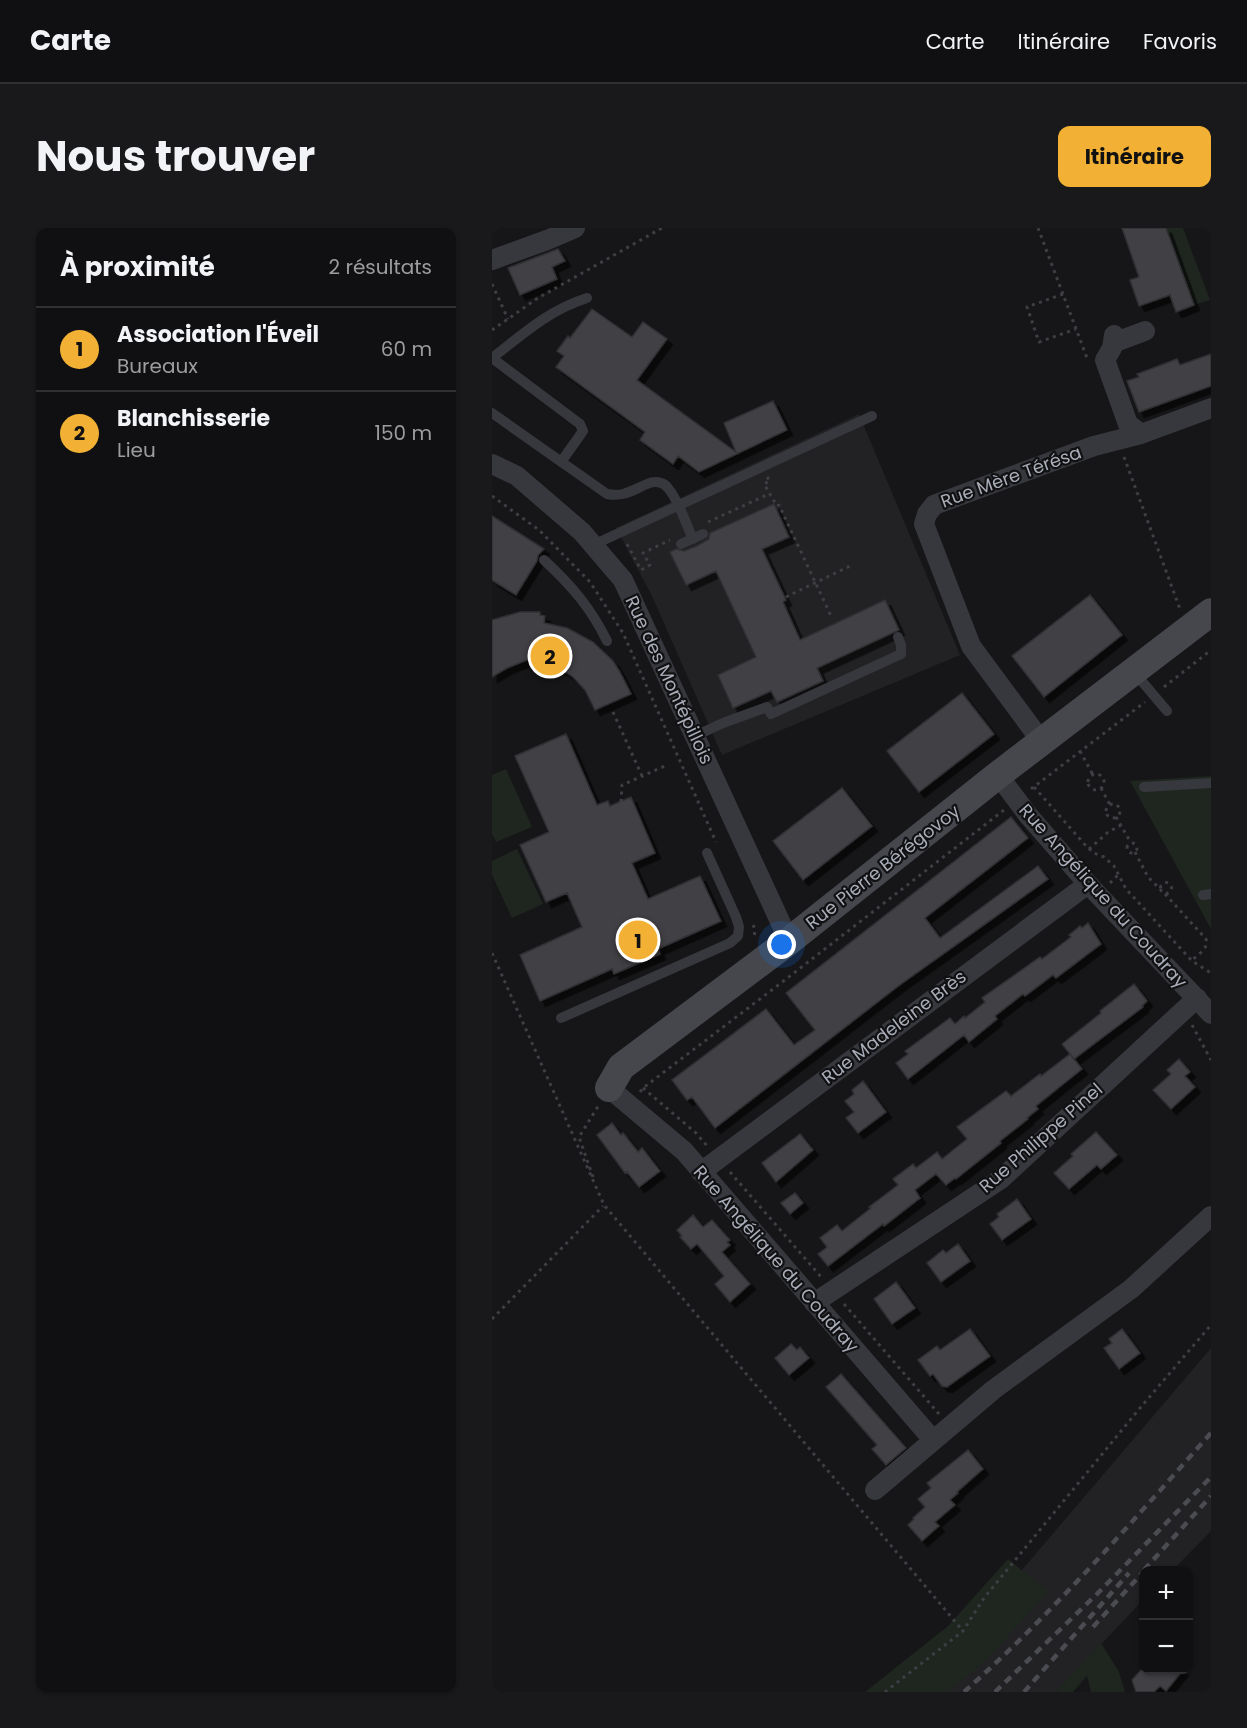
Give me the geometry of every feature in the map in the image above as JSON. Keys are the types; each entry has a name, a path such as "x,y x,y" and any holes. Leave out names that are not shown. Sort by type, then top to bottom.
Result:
{"street":[{"path":"492,260 574,228"},
{"path":"1141,434 1128,424 1105,360 1112,348 1113,339 1145,331"},
{"name":"Rue Mère Térésa","path":"1042,742 971,646 924,524 927,514 934,505 1094,446 1141,434 1211,408"},
{"name":"Rue des Montépillois","path":"492,464 517,476 582,532 623,580 789,941"},
{"name":"Rue Pierre Bérégovoy","path":"620,1097 621,1067 789,941 1211,612"},
{"name":"Rue Angélique du Coudray","path":"998,776 1028,815 1088,884 1211,1014"},
{"name":"Rue Madeleine Brès","path":"701,1172 1088,884"},
{"name":"Rue Philippe Pinel","path":"814,1303 1001,1179 1197,999"},
{"name":"Rue Angélique du Coudray","path":"620,1097 684,1152 933,1440"},
{"path":"875,1490 993,1389 1131,1289 1211,1216"}],"lane":[{"path":"561,462 583,431 580,424 492,358 535,324 566,305 587,298"},
{"path":"492,413 607,494 618,496 657,481 667,486 698,536 681,544"},
{"path":"593,545 872,416"},
{"path":"544,560 584,602 608,641"},
{"path":"695,736 767,707 771,714 901,654 898,637"},
{"path":"1133,672 1167,711"},
{"path":"1144,787 1211,783"},
{"path":"561,1018 730,943 738,936 739,927 736,917 707,853"}],"path":[{"path":"492,330 538,298 662,228"},
{"path":"492,287 508,319"},
{"path":"1063,294 1027,307 1040,342 1076,328"},
{"path":"762,468 770,481 764,484 777,506 779,505 832,618"},
{"path":"492,496 539,530 590,582 623,633 719,848"},
{"path":"786,597 852,565"},
{"path":"604,1205 579,1137 620,1097 642,1088 781,983 1211,650"},
{"path":"613,712 642,776"},
{"path":"1080,751 1093,775"},
{"path":"621,802 622,784 665,766"},
{"path":"1100,774 1104,778 1101,789 1093,789 1089,786 1089,779 1093,775 1100,774"},
{"path":"1034,787 1089,849 1104,857 1114,866 1126,889 1192,961 1211,973"},
{"path":"1101,789 1110,805"},
{"path":"1114,804 1118,807 1119,814 1116,817 1112,818 1106,814 1106,808 1114,804"},
{"path":"1116,817 1131,843 1136,845 1135,852 1148,877 1206,939 1206,947 1192,961"},
{"path":"1089,849 1107,833 1121,825"},
{"path":"1131,843 1128,850 1135,852"},
{"path":"1160,889 1163,883 1170,885 1170,892 1165,894"},
{"path":"750,919 755,929 753,944 781,983"},
{"path":"492,953 604,1205 963,1630"},
{"path":"1182,1013 1193,1027 1211,1060"},
{"path":"642,1088 696,1133 949,1426"},
{"path":"492,1319 604,1205"},
{"path":"885,1692 963,1630 984,1598 1132,1417 1211,1325"}],"shaded area":[{"path":"1166,228 1183,228 1210,300 1194,305"},
{"path":"859,414 960,655 722,755 652,596 616,528"},
{"path":"506,769 532,827 496,842 492,834 492,775"},
{"path":"1211,776 1211,929 1130,781"},
{"path":"517,849 543,904 512,918 492,875 492,861"},
{"path":"1211,1348 1211,1531 1177,1566 1139,1566 1139,1604 1056,1692 912,1692 999,1597"},
{"path":"1008,1559 1049,1592 985,1661 948,1692 865,1692 948,1626"},
{"path":"1101,1643 1119,1672 1125,1692 1091,1692 1087,1676 1073,1692 1056,1692"}],"building":[{"path":"1122,228 1166,228 1194,305 1176,312 1170,295 1139,306 1130,280 1139,277"},
{"path":"558,249 565,261 552,267 557,279 520,295 508,268"},
{"path":"592,309 632,337 643,322 667,339 637,380 736,452 724,423 773,401 787,430 699,472 678,456 673,464 640,440 645,432 556,367 564,356 557,351"},
{"path":"1211,354 1211,386 1139,412 1127,381 1139,377 1137,374 1177,359 1180,365"},
{"path":"774,504 789,537 762,549 786,600 783,602 800,640 885,600 899,630 817,668 823,681 777,702 771,691 733,708 718,675 756,657 716,571 686,585 670,552 676,549 684,551 697,546 709,539 710,533"},
{"path":"492,516 544,549 538,555 537,561 516,595 492,580"},
{"path":"1090,595 1122,635 1044,697 1012,656"},
{"path":"520,612 540,612 540,615 545,616 544,623 567,628 593,642 613,661 631,694 595,710 585,690 573,677 531,655 532,658 492,677 492,620"},
{"path":"962,693 994,734 919,792 887,751"},
{"path":"566,734 597,805 608,801 610,806 631,797 655,853 632,863 648,899 700,876 721,921 658,949 660,954 614,974 612,969 540,1001 520,955 582,927 567,893 546,902 520,845 549,832 515,756"},
{"path":"842,788 872,826 803,880 773,841"},
{"path":"1011,817 1028,838 925,918 940,938 1038,866 1048,879 897,987 715,1128 692,1097 687,1100 672,1080 766,1009 794,1045 815,1030 786,993"},
{"path":"1088,923 1101,944 1056,978 1053,975 1025,996 1023,994 995,1016 997,1019 969,1042 964,1035 908,1079 896,1063 908,1054 905,1051 950,1018 955,1024 964,1016 965,1018 985,1002 982,998 1040,957 1042,959 1071,937 1069,935 1080,926 1082,928"},
{"path":"1134,984 1147,1001 1143,1007 1074,1059 1062,1044"},
{"path":"1070,1054 1082,1069 1036,1106 1038,1109 1000,1141 1001,1143 946,1185 936,1174 915,1190 920,1198 828,1266 818,1254 827,1247 820,1238 837,1225 842,1231 871,1208 869,1207 898,1185 893,1179 913,1164 916,1168 937,1152 942,1159 967,1139 957,1127 1006,1091 1011,1096"},
{"path":"1179,1059 1190,1072 1185,1076 1195,1087 1171,1109 1153,1090 1171,1074 1167,1070"},
{"path":"863,1081 886,1112 858,1133 846,1118 854,1112 845,1101 854,1094 852,1090"},
{"path":"612,1123 638,1152 642,1148 660,1171 639,1187 627,1172 625,1173 597,1135"},
{"path":"1096,1132 1117,1155 1101,1169 1097,1165 1069,1189 1054,1173"},
{"path":"800,1134 813,1150 776,1182 762,1163"},
{"path":"795,1193 803,1203 790,1214 781,1203"},
{"path":"1017,1199 1031,1219 1002,1240 990,1224 999,1217 997,1214"},
{"path":"693,1215 703,1227 712,1220 730,1240 727,1242 730,1245 722,1252 750,1284 730,1302 715,1284 724,1276 697,1244 691,1249 677,1230"},
{"path":"958,1244 970,1261 941,1282 927,1263 943,1250 946,1253"},
{"path":"896,1282 915,1308 892,1324 874,1299"},
{"path":"970,1329 990,1356 947,1387 942,1386 933,1374 930,1376 918,1360 937,1346 940,1350"},
{"path":"1122,1329 1140,1353 1119,1369 1104,1348 1112,1343 1109,1339"},
{"path":"791,1344 797,1350 800,1347 809,1358 789,1375 775,1358"},
{"path":"841,1374 906,1448 886,1465 872,1449 877,1445 826,1387"},
{"path":"968,1450 983,1469 950,1500 955,1505 935,1522 939,1526 922,1541 908,1525 925,1507 918,1499 931,1488 927,1483"},
{"path":"1139,1672 1180,1674 1166,1691 1160,1686 1154,1692 1136,1692 1132,1680"}],"railway":[{"path":"964,1692 1060,1599 1211,1433"},
{"path":"995,1692 1097,1594 1211,1477"},
{"path":"1148,1566 1211,1496"},
{"path":"1024,1692 1129,1573"},
{"path":"1093,1627 1139,1576"}],"place":[{"name":"Blanchisserie","path":"550,656"},
{"name":"Association l'Éveil","path":"638,940"}]}
